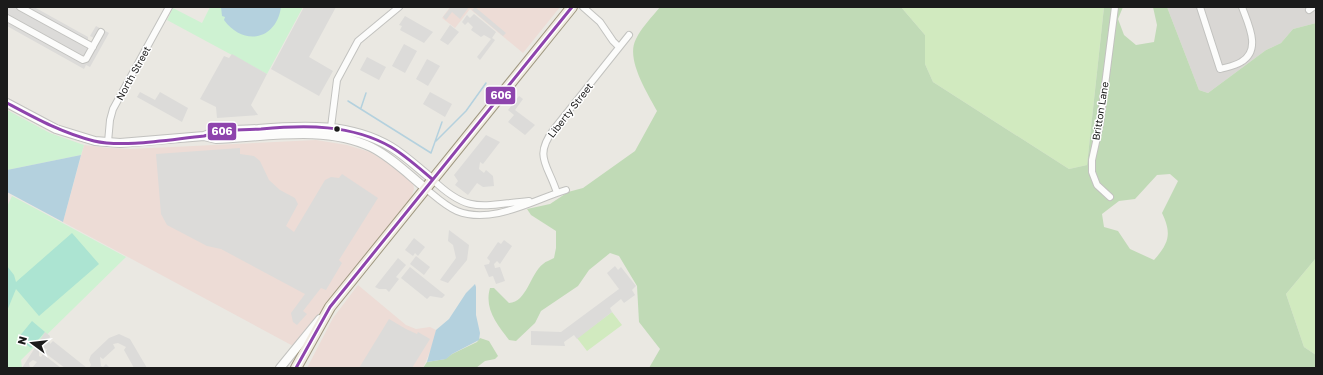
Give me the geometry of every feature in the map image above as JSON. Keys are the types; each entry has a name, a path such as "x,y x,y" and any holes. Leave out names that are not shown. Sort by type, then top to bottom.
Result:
{"main road":[{"path":"296,368 330,307 382,245 432,179 572,7"}],"street":[{"path":"20,7 93,47"},
{"name":"North Street","path":"108,142 110,120 113,109 169,7"},
{"path":"325,135 331,127 337,80 358,41 399,7"},
{"path":"583,7 600,22 612,42 619,47"},
{"name":"Britton Lane","path":"1110,197 1097,185 1092,172 1092,160 1100,124 1115,7"},
{"path":"1200,7 1220,69 1243,61 1252,48 1253,38 1242,7"},
{"path":"7,18 83,60 86,59 101,32"},
{"name":"Liberty Street","path":"557,193 551,174 543,159 544,146 554,129 629,35"},
{"path":"7,103 70,135 108,142 204,136 215,133 278,127 331,127 373,138 392,148 432,179 452,198 467,204 487,205 536,200"},
{"path":"331,127 336,136"},
{"path":"204,136 216,139 325,135 336,136 372,147 390,159 450,207 470,214 488,214 502,211 566,190"},
{"path":"280,368 330,307"}],"shaded area":[{"path":"7,7 34,7 88,37 88,40 92,42 94,38 90,36 96,26 109,33 90,67 86,65 84,69 7,26"},
{"path":"304,7 336,7 309,57 333,71 319,96 271,69"},
{"path":"450,7 560,7 523,53 470,9 455,28 442,18"},
{"path":"451,7 469,7 460,19 452,12 446,20 443,17"},
{"path":"475,7 506,33 503,36 472,10"},
{"path":"1167,7 1316,7 1316,23 1293,29 1281,43 1266,50 1208,93 1199,90"},
{"path":"474,14 496,32 492,38 495,40 480,60 477,57 491,39 484,35 481,37 471,30 473,27 468,22 465,25 462,22 467,15 470,18"},
{"path":"405,16 433,32 424,43 400,30 402,26 399,25"},
{"path":"450,25 459,32 448,45 440,40"},
{"path":"404,44 417,51 405,73 392,66"},
{"path":"232,54 267,74 251,105 258,115 217,118 216,107 200,99 224,56 229,58"},
{"path":"367,57 386,67 379,80 360,70"},
{"path":"427,59 440,66 428,86 416,79"},
{"path":"140,92 155,100 160,92 188,108 182,122 137,97"},
{"path":"430,92 452,104 445,117 423,104"},
{"path":"519,96 523,99 515,110 535,125 525,135 508,122 514,115 508,110"},
{"path":"486,135 500,142 483,164 480,162 479,169 484,173 486,170 493,176 494,186 483,187 477,183 468,195 455,185 458,181 454,175"},
{"path":"316,140 347,145 370,152 386,162 413,183 414,189 411,198 293,346 63,222 84,145 130,149"},
{"path":"240,148 240,154 254,156 260,161 269,180 280,190 295,198 298,204 286,226 294,232 325,180 331,177 339,178 342,174 378,198 339,260 342,263 326,290 321,288 303,311 307,314 297,325 293,322 291,313 305,294 221,249 207,246 167,225 161,214 156,154"},
{"path":"449,230 469,245 467,260 448,283 440,280 456,258 453,245 448,241"},
{"path":"414,238 425,247 418,256 415,253 413,256 405,250"},
{"path":"504,240 512,246 500,264 497,261 494,264 495,268 500,267 505,281 496,284 493,276 489,277 484,265 489,264 490,261 487,258 498,242 501,244"},
{"path":"416,256 430,267 424,275 410,264"},
{"path":"398,258 406,265 396,277 399,279 389,292 386,289 379,289 375,287"},
{"path":"615,266 618,270 621,267 636,286 632,290 635,295 624,303 621,299 610,308 612,312 577,339 574,335 564,342 565,346 531,345 531,331 561,332 619,289 607,273"},
{"path":"410,267 445,295 442,298 430,296 427,299 401,278"},
{"path":"358,285 406,325 416,329 430,327 436,330 434,342 423,368 307,368 333,318"},
{"path":"389,319 406,329 417,334 418,332 430,339 412,368 359,368"},
{"path":"45,332 50,336 50,344 53,341 87,368 65,368 45,353 47,349 43,348 39,350 39,356 41,357 43,354 61,368 32,368 37,362 33,360 29,363 30,368 22,368"},
{"path":"119,334 130,339 147,368 134,368 124,350 126,347 118,343 113,344 115,348 103,359 100,357 101,366 103,367 106,364 110,368 89,368 91,365 89,360 91,355 109,338"}],"green space":[{"path":"210,7 303,7 267,74 167,20 173,8 202,23"},
{"path":"660,7 901,7 925,35 925,64 933,82 1069,169 1087,165 1104,7 1123,7 1118,19 1124,35 1136,45 1154,42 1157,25 1153,7 1167,7 1199,90 1208,93 1266,50 1281,43 1293,29 1316,23 1316,258 1286,294 1304,347 1316,355 1316,368 649,368 660,349 639,322 637,286 619,256 610,253 589,270 578,286 541,311 535,323 516,341 509,340 496,322 490,309 490,288 494,288 509,303 520,298 535,274 544,263 554,258 556,248 556,231 531,215 527,209 550,204 568,192 583,188 635,151 657,111 635,66 633,47 638,35","holes":["1170,174 1178,181 1162,213 1168,233 1166,243 1154,260 1130,249 1118,231 1104,227 1102,214 1119,201 1135,199 1157,175"]},
{"path":"901,7 1104,7 1087,165 1069,169 933,82 925,64 925,35"},
{"path":"7,110 50,133 84,145 81,155 7,170"},
{"path":"12,196 126,257 21,360 22,368 7,368 7,207"},
{"path":"72,233 99,264 39,316 16,289 7,311 7,266 14,275 16,282"},
{"path":"1316,258 1316,355 1304,347 1286,294"},
{"path":"612,312 622,325 587,351 577,338"},
{"path":"32,321 45,332 31,348 18,338"},
{"path":"480,338 489,341 498,356 495,359 485,361 476,368 423,368 427,362 445,359 477,342"}],"water":[{"path":"221,7 281,7 278,18 273,27 266,33 258,36 249,36 240,34 224,20 225,17 222,16"},
{"path":"81,155 63,222 7,192 7,170"},
{"path":"475,284 476,315 480,333 479,340 452,354 446,359 427,362 436,330 449,319 466,293"}],"waterway":[{"path":"436,141 466,111 486,83"},
{"path":"361,108 366,93"},
{"path":"348,101 431,153 442,122"}],"transit line":[{"name":"606","path":"296,368 330,307 572,7"},
{"name":"606","path":"7,103 38,120 82,138 106,143 119,144 148,142 204,136 225,131 294,127 344,130 376,139 391,147 432,179"}]}
